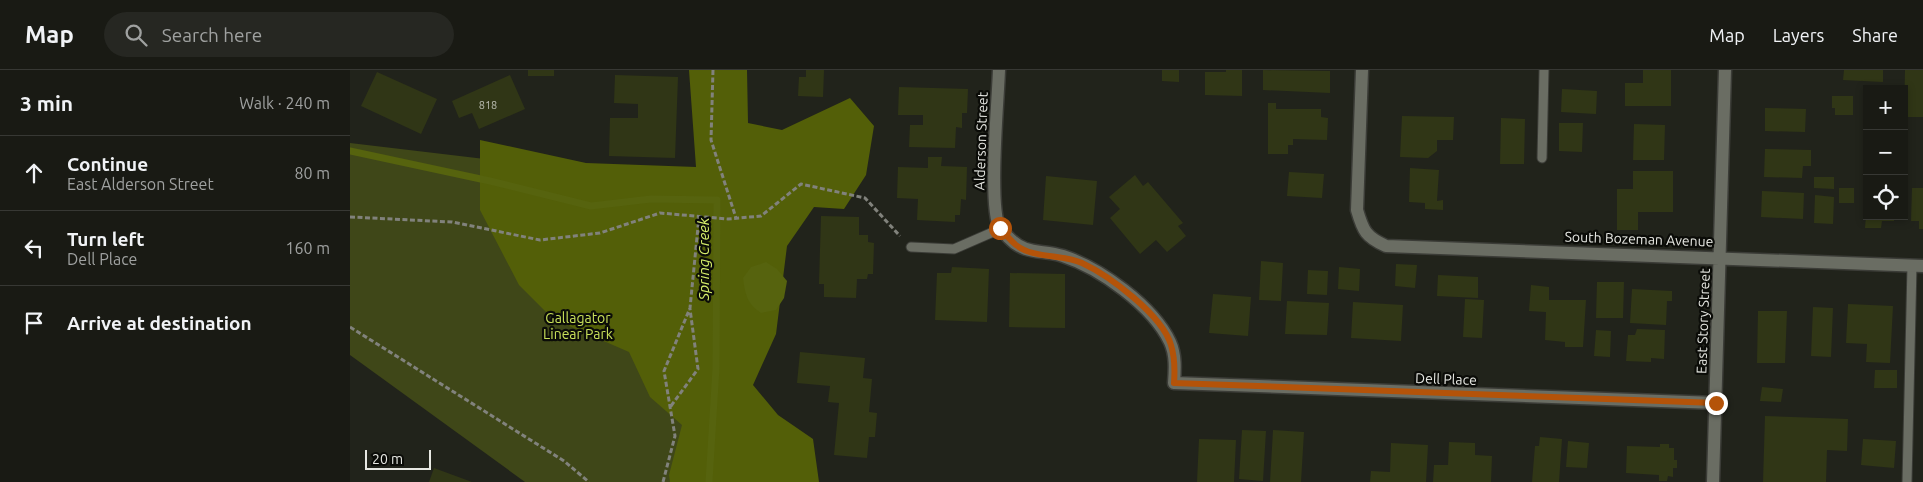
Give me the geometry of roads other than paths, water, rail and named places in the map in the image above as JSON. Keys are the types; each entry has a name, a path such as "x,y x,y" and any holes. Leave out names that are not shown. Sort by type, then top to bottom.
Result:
{"street":[{"name":"Alderson Street","path":"999,70 994,197 1000,228"},
{"name":"South Bozeman Avenue","path":"1362,70 1357,210 1362,226 1370,238 1386,246 1720,257 1918,266"},
{"name":"East Story Street","path":"1713,482 1725,70"},
{"name":"Dell Place","path":"1000,228 1017,246 1037,253 1060,256 1083,263 1125,291 1161,327 1171,343 1175,363 1174,383 1716,403"}],"lane":[{"path":"1542,158 1544,70"},
{"path":"911,248 954,249 1000,228"},
{"path":"1907,482 1918,266"}],"waterway":[{"name":"Spring Creek","path":"350,151 490,181 591,206 651,199 717,200 716,368 709,482"}],"park label":[{"name":"Gallagator Linear Park","path":"578,326"}]}
